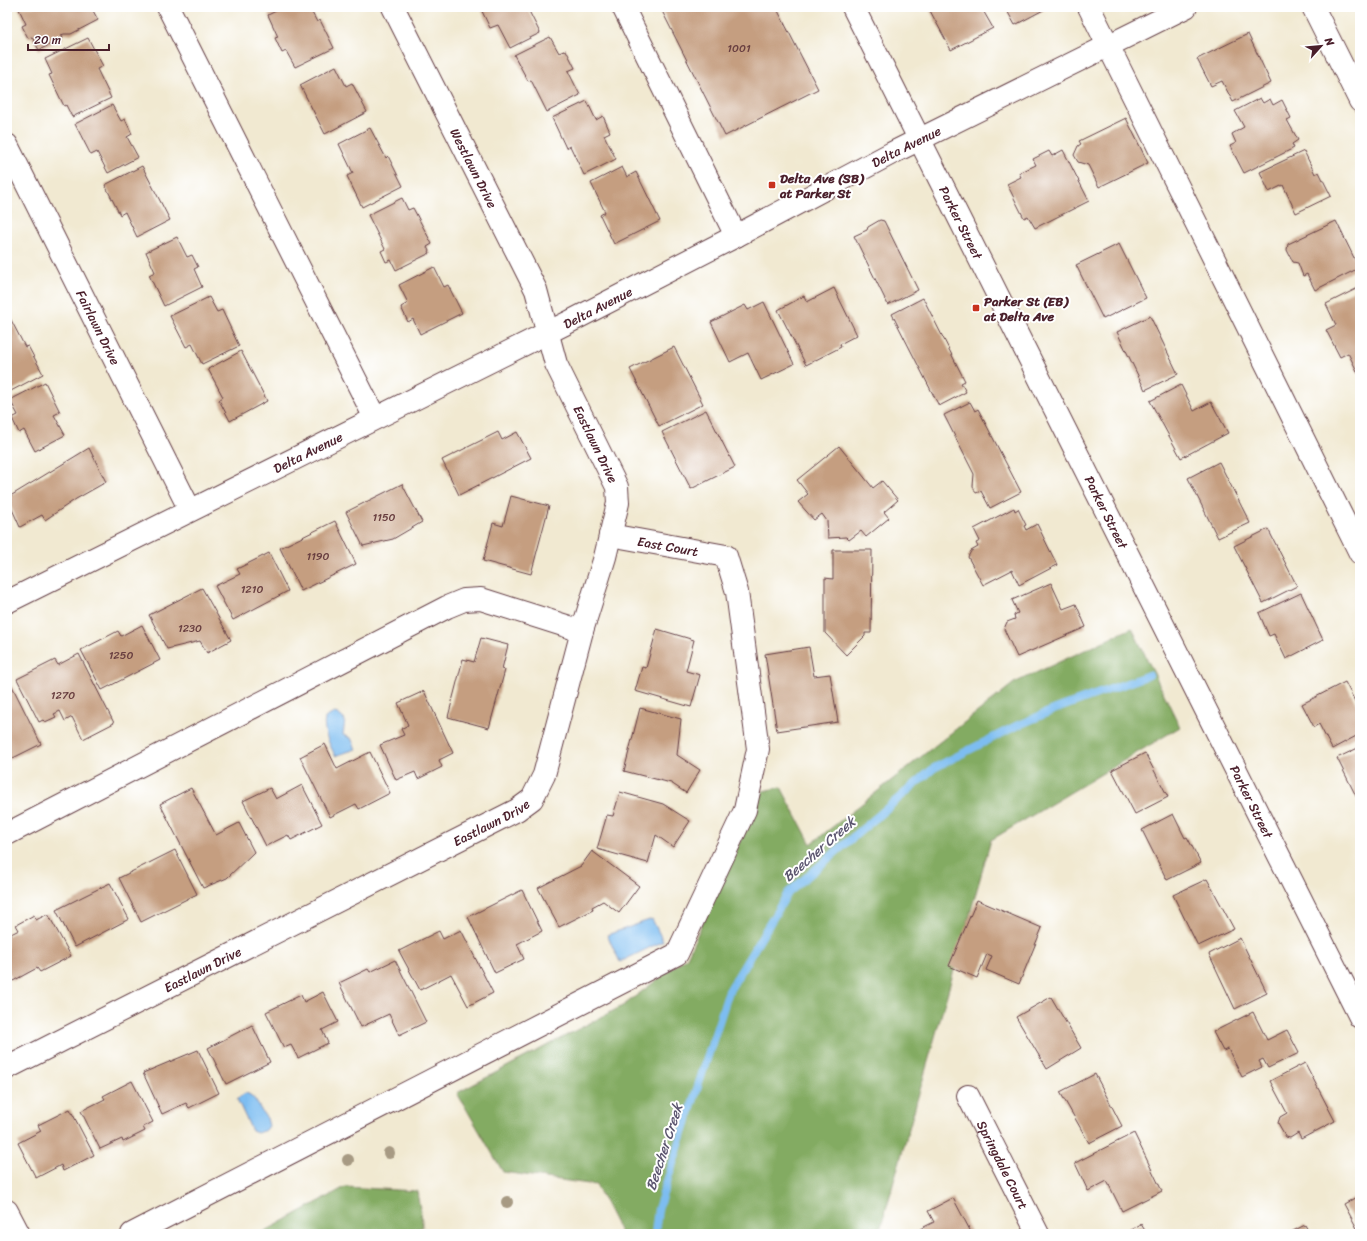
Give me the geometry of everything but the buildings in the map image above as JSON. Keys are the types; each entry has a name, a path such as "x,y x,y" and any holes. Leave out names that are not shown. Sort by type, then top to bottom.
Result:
{"street":[{"path":"168,7 375,418"},
{"name":"Westlawn Drive","path":"393,7 536,290 548,332"},
{"path":"623,7 736,236"},
{"name":"Parker Street","path":"853,7 1360,1017"},
{"path":"1089,7 1360,553"},
{"name":"Delta Avenue","path":"8,601 548,332 920,140 1186,7"},
{"path":"1313,7 1360,101"},
{"name":"Fairlawn Drive","path":"7,145 190,510"},
{"name":"Eastlawn Drive","path":"7,1068 525,805 535,794 544,775 618,503 617,487 556,364 548,332"},
{"name":"East Court","path":"132,1234 677,954 746,810 758,749 737,592 726,556 610,535"},
{"path":"7,834 464,600 481,599 582,631"},
{"name":"Springdale Court","path":"968,1096 1038,1234"},
{"path":"7,1211 19,1234"}],"green space":[{"path":"1132,628 1180,727 991,840 879,1234 621,1234 596,1185 503,1172 457,1093 624,1005 687,957 763,791 781,787 811,844 1014,683"},
{"path":"345,1187 417,1191 423,1227 398,1234 260,1234"}],"water":[{"path":"334,713 338,714 345,720 343,735 351,738 356,749 335,756 327,738 324,723 325,718"},
{"path":"652,919 663,941 620,962 607,935"},
{"path":"245,1093 252,1096 267,1118 269,1126 266,1130 257,1133 252,1131 237,1099"}],"waterway":[{"name":"Beecher Creek","path":"655,1234 658,1209 729,991 788,893 934,768 1016,726 1056,709 1149,675"}],"place":[{"name":"Delta Ave (SB) at Parker St","path":"772,185"},
{"name":"Parker St (EB) at Delta Ave","path":"976,308"}]}
